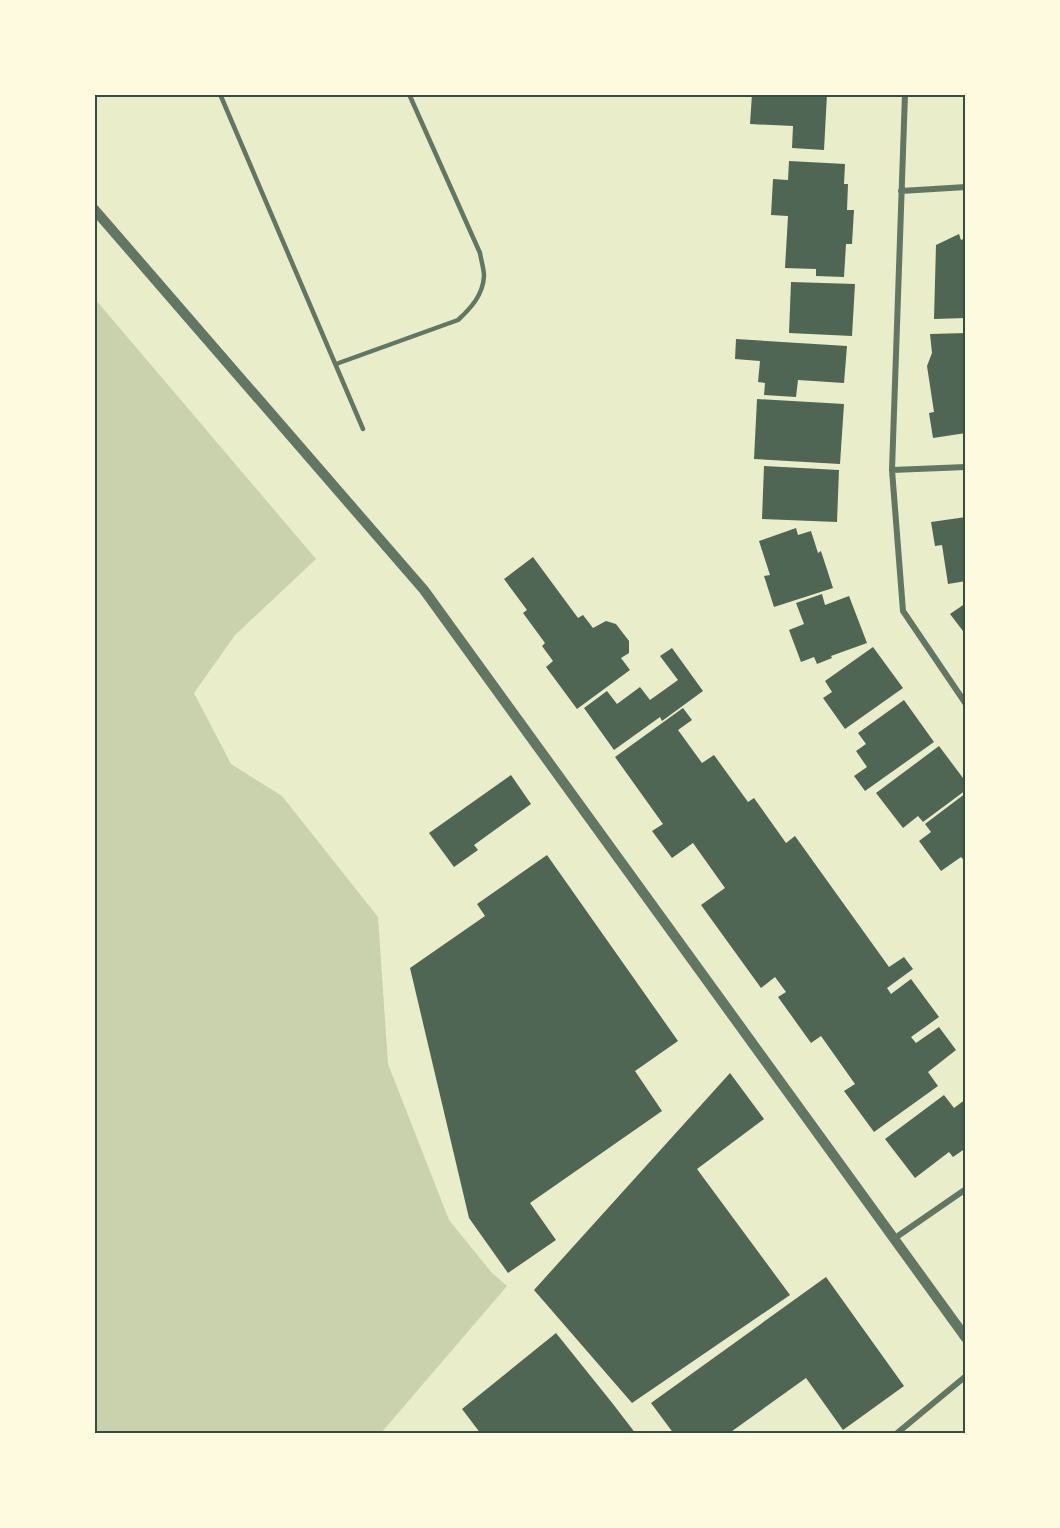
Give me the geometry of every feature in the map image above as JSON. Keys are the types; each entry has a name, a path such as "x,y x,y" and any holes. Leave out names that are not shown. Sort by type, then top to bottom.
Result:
{"street":[{"path":"905,94 892,470 903,611 966,704"},
{"path":"902,191 966,187"},
{"path":"94,209 424,590 966,1338"},
{"path":"892,470 966,467"},
{"path":"895,1238 966,1189"},
{"path":"897,1434 966,1376"}],"lane":[{"path":"220,94 363,429"},
{"path":"336,364 459,320 472,307 481,292 484,276 480,252 409,94"}],"green space":[{"path":"95,299 316,559 235,635 194,693 231,764 282,796 378,917 388,1064 449,1220 492,1273 507,1286 381,1433 95,1433"}],"building":[{"path":"752,94 827,94 824,150 792,148 793,126 750,124"},
{"path":"789,161 845,164 844,184 848,184 847,210 854,210 852,244 846,244 844,277 816,276 816,269 785,268 788,216 771,215 773,179 788,180"},
{"path":"959,234 961,240 966,238 966,318 934,319 936,245"},
{"path":"791,282 855,284 852,336 789,333"},
{"path":"966,333 966,433 933,438 929,413 934,412 927,366 932,353 930,334"},
{"path":"736,339 847,346 844,383 798,380 796,397 764,395 765,383 758,382 760,361 735,359"},
{"path":"757,399 844,404 840,464 754,459"},
{"path":"764,466 839,470 837,522 762,519"},
{"path":"966,517 966,581 948,584 942,545 935,546 931,522"},
{"path":"796,528 798,535 811,531 818,553 821,551 833,588 774,607 764,576 770,575 759,541"},
{"path":"533,557 578,618 583,615 593,628 606,621 616,624 629,641 629,653 621,658 630,670 577,709 546,667 553,661 542,646 545,643 523,613 527,610 504,579"},
{"path":"822,594 825,605 849,596 867,643 831,656 832,658 817,664 814,657 801,662 789,630 804,624 796,603"},
{"path":"966,603 966,635 950,614"},
{"path":"873,647 903,688 845,729 823,698 832,692 825,681"},
{"path":"672,648 703,691 662,721 660,717 614,750 584,708 607,691 617,704 640,687 650,700 678,680 660,656"},
{"path":"904,700 934,742 865,791 854,776 867,767 856,751 866,744 858,733"},
{"path":"683,708 692,720 678,730 702,763 714,755 748,802 754,798 786,843 795,836 889,967 904,957 913,969 887,988 891,994 911,979 939,1017 911,1037 916,1043 939,1027 956,1050 928,1072 938,1086 874,1132 844,1091 855,1084 821,1036 811,1043 778,997 786,992 775,977 761,988 701,905 725,888 693,843 672,858 652,831 663,824 615,757"},
{"path":"939,746 966,782 966,790 923,822 918,816 903,828 876,793"},
{"path":"511,775 531,804 474,845 478,850 454,867 429,833"},
{"path":"966,793 966,863 961,857 941,871 919,841 931,832 925,824"},
{"path":"547,855 678,1041 635,1071 662,1111 530,1203 556,1240 508,1273 469,1218 410,968 485,916 477,904"},
{"path":"730,1073 764,1119 697,1169 790,1295 632,1403 534,1290"},
{"path":"944,1095 954,1108 966,1099 966,1148 953,1157 949,1152 915,1178 885,1139"},
{"path":"826,1277 904,1386 843,1430 806,1378 728,1434 674,1434 651,1403"},
{"path":"556,1333 636,1434 481,1434 462,1409"}]}
